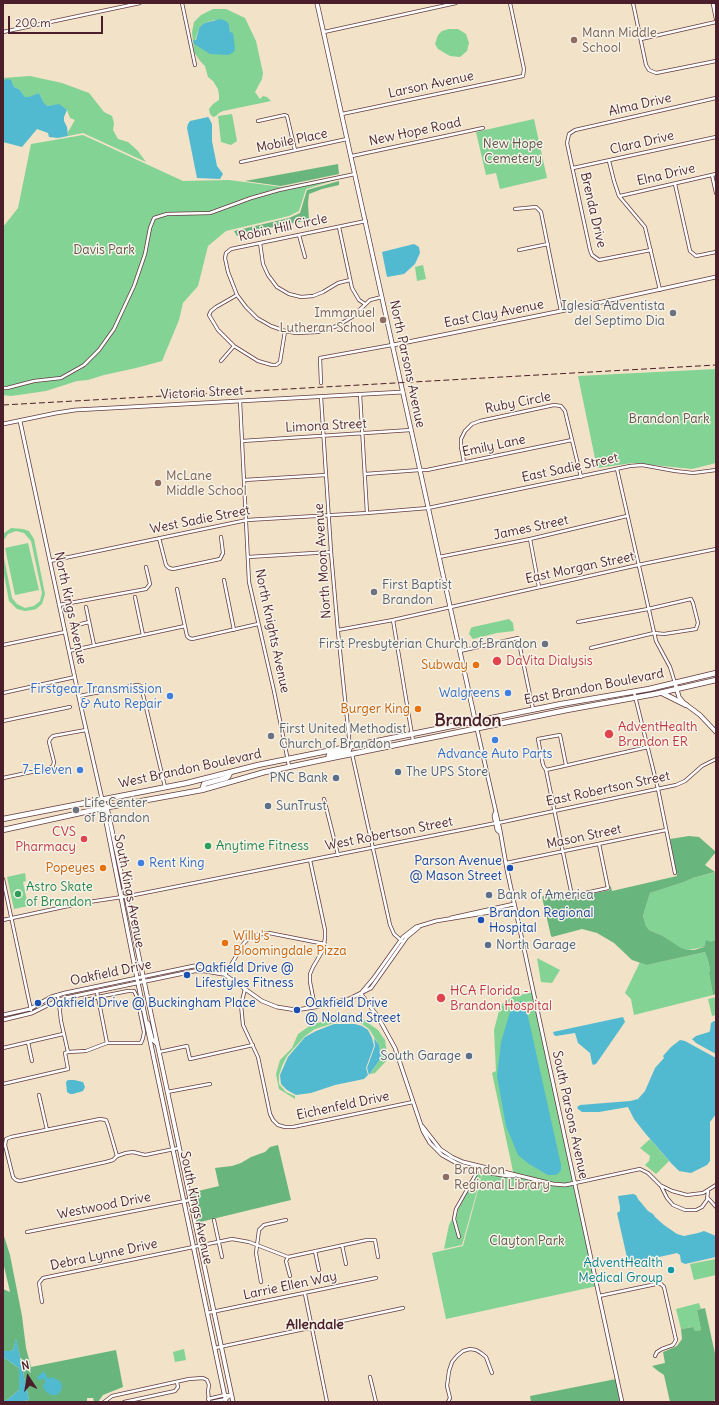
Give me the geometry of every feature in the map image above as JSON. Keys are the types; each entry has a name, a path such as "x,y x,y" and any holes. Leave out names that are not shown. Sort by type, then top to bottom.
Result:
{"highway":[{"name":"East Brandon Boulevard","path":"476,722 675,683 716,673"},
{"name":"East Brandon Boulevard","path":"477,729 567,710 662,693 716,680"},
{"path":"662,693 686,705"},
{"name":"West Brandon Boulevard","path":"3,819 165,787 230,773 258,765 476,722"},
{"name":"West Brandon Boulevard","path":"3,830 105,808 202,790 289,767 477,729"},
{"path":"352,754 355,750 369,746 372,743"},
{"path":"328,759 329,755 346,752 350,747"},
{"path":"202,790 204,784 226,778 230,773"}],"main road":[{"name":"North Parsons Avenue","path":"317,3 356,174 477,729"},
{"path":"675,683 680,699 716,732"},
{"name":"South Kings Avenue","path":"102,799 126,897 220,1347 233,1402"},
{"name":"South Kings Avenue","path":"105,808 120,898 136,978 226,1399"},
{"path":"142,1005 152,1039 157,1044"}],"street":[{"path":"3,32 140,3"},
{"path":"182,3 194,65"},
{"path":"324,32 456,3"},
{"name":"Larson Avenue","path":"342,114 523,76 524,69 510,3"},
{"path":"633,3 646,65 649,70 656,73 716,61"},
{"path":"713,3 716,18"},
{"path":"641,39 716,22"},
{"name":"Alma Drive","path":"569,134 575,130 716,98"},
{"path":"258,121 285,115 287,116 296,150"},
{"name":"New Hope Road","path":"352,156 483,128"},
{"name":"Brenda Drive","path":"569,134 567,143 592,255 599,260 651,250"},
{"name":"Clara Drive","path":"573,168 716,137"},
{"name":"Mobile Place","path":"241,162 348,139"},
{"path":"609,161 619,196 645,227 660,290"},
{"path":"3,388 34,380 61,378 84,366 99,350 114,329 134,286 145,254 150,228 154,218 167,214 210,214 251,198 279,190 356,174"},
{"path":"714,175 716,192"},
{"name":"Elna Drive","path":"619,196 714,175"},
{"path":"674,184 690,251 696,256 716,252"},
{"path":"515,209 536,207 541,212 561,310"},
{"name":"Robin Hill Circle","path":"366,221 231,249 226,254 228,272 237,295 246,308 257,318 271,326 286,331 307,333 328,329 347,320 370,300 383,297"},
{"path":"339,227 354,294 365,304"},
{"path":"300,235 305,257"},
{"path":"260,243 263,264 268,276 277,287 289,294 301,297 313,296 338,283 350,280"},
{"path":"519,250 548,244"},
{"name":"East Clay Avenue","path":"393,345 716,277"},
{"path":"237,295 216,307 209,315 218,330 234,346 258,361 272,366 280,362 286,331"},
{"path":"321,383 320,358 393,345"},
{"path":"221,361 234,346"},
{"name":"Victoria Street","path":"3,424 61,411 403,392"},
{"path":"360,394 367,513"},
{"name":"North Moon Avenue","path":"321,397 330,515 331,552 350,747"},
{"name":"North Knights Avenue","path":"240,401 249,582 289,767"},
{"name":"Ruby Circle","path":"464,462 461,439 465,431 472,424 554,405 561,406 565,410 581,476"},
{"name":"North Kings Avenue","path":"20,421 49,561 102,799"},
{"name":"Limona Street","path":"242,441 412,430"},
{"name":"Emily Lane","path":"365,474 427,470 572,440"},
{"name":"East Sadie Street","path":"428,508 630,466 642,465 693,473 716,470"},
{"path":"617,469 656,641 670,667 675,683"},
{"path":"244,480 326,475"},
{"name":"West Sadie Street","path":"49,561 247,520 428,508"},
{"name":"James Street","path":"439,557 627,516"},
{"path":"159,538 166,565 173,569 220,559 223,553 221,537"},
{"path":"530,538 539,587"},
{"name":"East Morgan Street","path":"338,630 393,620 449,606 716,549"},
{"path":"248,557 331,552"},
{"path":"59,605 146,589 150,584 146,567"},
{"path":"224,580 234,630"},
{"path":"177,588 187,636 192,639 258,624"},
{"path":"135,597 143,635"},
{"path":"578,622 648,609 691,599 693,603 698,623 696,629 664,634 654,633 591,648"},
{"path":"86,607 94,646"},
{"path":"393,620 413,741"},
{"path":"73,626 89,622"},
{"path":"69,651 185,626"},
{"path":"3,645 65,632"},
{"path":"460,651 518,638 533,710"},
{"path":"3,692 75,677"},
{"path":"79,696 137,685 141,686 165,787"},
{"path":"634,691 658,789 675,873"},
{"path":"3,721 70,707"},
{"name":"South Parsons Avenue","path":"477,729 622,1402"},
{"path":"3,778 50,768 53,766 54,762 49,742 50,739 53,736 86,730"},
{"path":"566,765 560,735 538,740 543,765 546,770 572,896 608,888 599,844"},
{"path":"546,770 648,747"},
{"path":"352,754 390,925 392,932 402,941"},
{"name":"East Robertson Street","path":"497,823 676,785 685,781 702,766 716,759"},
{"path":"324,799 338,855"},
{"name":"West Robertson Street","path":"3,920 82,903 126,897 497,823"},
{"name":"Mason Street","path":"505,863 666,830"},
{"path":"310,860 325,930 325,944 310,974 315,1007"},
{"path":"3,879 32,1013"},
{"name":"Oakfield Drive","path":"3,1015 30,1009 58,994 194,966 212,968 245,988 262,1001 279,1008 296,1010 315,1007 343,1001 367,990 374,984 402,941 419,926 449,919 455,916 514,906"},
{"path":"225,975 244,943 256,934 269,933 325,944"},
{"name":"Oakfield Drive","path":"3,1020 32,1013 58,1000 199,970 225,975"},
{"name":"Eichenfeld Drive","path":"245,988 241,1005 242,1018 246,1032 258,1058 270,1114 278,1125 293,1127 413,1102"},
{"path":"59,1007 128,991 134,991 137,997 144,1032 141,1044 107,1043 86,1051 68,1052"},
{"path":"97,992 107,1043"},
{"path":"3,1084 68,1069 65,1053 68,1052 63,1034 58,994"},
{"path":"360,994 378,1016 400,1059 422,1126 422,1131 426,1138 442,1155 460,1165 509,1173 514,1176 559,1185 640,1169 648,1173 660,1186 673,1205 685,1210 696,1210 702,1206 708,1197 708,1190"},
{"path":"3,1048 63,1034"},
{"path":"28,1042 32,1062"},
{"path":"159,1052 188,1046 190,1059 253,1045"},
{"path":"167,1092 210,1084"},
{"path":"39,1095 47,1130"},
{"path":"117,1156 106,1120 100,1119 11,1137 6,1139 5,1145 13,1177 20,1181 106,1162 113,1160 117,1156 133,1152 139,1155 146,1155 179,1148"},
{"path":"459,1237 454,1219 456,1209 476,1174 477,1168"},
{"path":"660,1186 687,1195 703,1192 716,1186"},
{"path":"708,1197 716,1207"},
{"name":"Westwood Drive","path":"27,1232 190,1200"},
{"path":"214,1220 222,1257"},
{"path":"261,1282 256,1253 259,1230 264,1225 286,1220"},
{"name":"Debra Lynne Drive","path":"42,1302 39,1283 43,1278 232,1239 240,1239 288,1256"},
{"path":"290,1276 286,1261 288,1256 367,1240 375,1240 378,1257"},
{"path":"342,1245 346,1264"},
{"path":"315,1251 318,1270"},
{"name":"Larrie Ellen Way","path":"207,1313 305,1294 376,1278"},
{"path":"599,1296 656,1284 660,1284 664,1287 676,1340 673,1345 657,1352 655,1356"},
{"path":"305,1294 327,1402"},
{"path":"215,1348 403,1308"},
{"path":"448,1402 450,1398 447,1386 449,1371 452,1362 463,1351 470,1349 481,1353 486,1357 492,1372"},
{"path":"370,1377 376,1402"},
{"path":"104,1402 112,1396 203,1378 207,1380 209,1385 209,1401 226,1399 231,1395"},
{"path":"124,1402 175,1391 178,1388 177,1382"}],"green space":[{"path":"213,9 226,9 245,18 256,41 263,73 262,79 255,92 260,99 263,96 267,97 271,101 223,111 213,117 210,114 209,109 219,100 219,95 218,89 213,81 208,77 205,66 194,52 192,32 194,22 201,15","holes":["214,20 229,24 230,33 194,44 199,28 205,23"]},
{"path":"458,29 466,34 469,43 467,51 460,57 450,56 438,49 435,44 438,35 442,31"},
{"path":"30,76 62,83 89,93 104,112 112,116 114,123 113,130 118,139 128,142 138,151 146,162 83,133 68,136 68,132 75,120 70,118 67,110 55,105 48,106 44,103 39,93 29,98 25,97 19,89 14,87 7,79 3,80 3,78"},
{"path":"232,114 237,141 231,145 221,142 218,116"},
{"name":"New Hope Cemetery","path":"534,119 547,178 500,189 496,173 486,175 476,132"},
{"name":"Davis Park","path":"83,135 183,181 229,180 282,187 344,175 345,177 306,189 299,211 289,216 226,231 208,246 198,286 183,303 179,320 162,361 88,380 77,381 46,391 11,396 3,395 3,227 18,208 31,144"},
{"path":"338,164 339,174 281,186 245,181"},
{"path":"339,181 339,185 309,194 309,220 253,231 237,236 234,231 289,218 300,213 307,190"},
{"path":"423,265 426,279 417,281 415,267"},
{"name":"Brandon Park","path":"716,369 716,463 692,469 633,463 597,468 578,376"},
{"path":"11,528 29,531 34,539 45,594 42,604 36,609 25,611 17,609 9,601 3,569 3,553 12,598 17,604 25,608 34,606 40,601 42,593 31,541 24,533 16,531 8,534 3,541 3,534"},
{"path":"28,543 39,590 15,595 5,548"},
{"path":"509,619 513,623 514,631 497,633 473,639 469,634 471,628 473,627"},
{"path":"689,836 699,837 716,852 705,865 715,872 650,893 643,916 649,930 663,936 681,948 694,950 704,947 706,940 711,942 716,940 716,994 713,995 709,973 710,970 705,952 647,965 632,960 614,943 597,933 582,929 551,936 542,897 547,894 570,893 571,898 610,890 610,886 612,891 677,876 670,839"},
{"path":"716,872 715,942 705,943 704,947 688,950 680,948 663,936 649,930 643,916 650,893 693,878"},
{"name":"Astro Skate of Brandon","path":"25,873 26,881 23,882 28,906 14,909 7,877"},
{"path":"705,952 710,970 709,973 713,995 634,1015 631,999 625,993 640,962 647,965"},
{"path":"537,958 560,970 552,983 541,982"},
{"name":"Clayton Park","path":"534,992 597,1286 446,1319 432,1253 463,1246 483,1171 531,1180 514,1176 492,1073 496,1071 494,1030 502,1004 514,996"},
{"path":"716,997 716,1015 712,1016 708,999"},
{"path":"350,1013 364,1020 378,1030 385,1040 388,1059 375,1073 370,1074 381,1058 379,1045 369,1029 362,1024 355,1022 334,1023 315,1029 305,1036 287,1056 279,1075 279,1084 286,1092 295,1096 295,1099 279,1089 276,1074 280,1060 292,1048 298,1034 311,1025"},
{"path":"650,1139 669,1161 656,1174 645,1165 649,1161 650,1156 640,1148"},
{"path":"278,1145 291,1200 196,1223 190,1193 219,1186 215,1168 232,1166 241,1163 251,1157 265,1152 270,1147"},
{"path":"478,1172 482,1173 462,1245 444,1249 449,1225 453,1217 458,1239 461,1239 456,1219 458,1210"},
{"path":"3,1233 10,1255 22,1316 26,1348 31,1367 116,1350 123,1387 103,1395 98,1402 94,1402 93,1398 87,1398 87,1402 19,1402 29,1400 16,1339 13,1350 3,1351 3,1289 10,1292 3,1262"},
{"path":"716,1259 716,1275 694,1280 690,1264"},
{"path":"699,1303 701,1309 697,1310 701,1330 695,1331 692,1327 681,1329 676,1309"},
{"path":"705,1308 716,1358 716,1400 710,1402 670,1402 664,1375 652,1366 665,1363 663,1352 677,1346 682,1339 681,1329 693,1327 695,1331 701,1330 697,1310"},
{"path":"184,1349 186,1360 175,1362 173,1352"},
{"path":"3,1357 19,1368 19,1390 7,1400 3,1400"},
{"path":"616,1379 620,1402 531,1402 530,1396"}],"water":[{"path":"220,19 229,24 230,32 233,33 235,48 234,52 228,55 210,54 194,44 193,40 196,40 199,28 202,25"},
{"path":"3,80 11,80 14,87 19,89 25,97 39,93 44,103 48,106 59,104 67,110 64,121 67,127 68,136 58,138 49,137 48,133 37,129 22,147 3,142"},
{"path":"208,117 212,124 212,141 217,166 223,174 220,179 197,178 187,128 190,121"},
{"path":"414,244 419,247 420,253 415,264 404,274 387,277 382,252"},
{"path":"521,1001 525,1003 561,1165 561,1170 558,1174 554,1175 548,1175 529,1164 518,1155 506,1126 497,1076 501,1042 512,1005"},
{"path":"623,1017 625,1022 596,1064 593,1065 590,1053 578,1043 575,1033 556,1036 553,1032"},
{"path":"716,1021 716,1054 696,1043 692,1039 696,1036 709,1032 711,1023"},
{"path":"334,1024 355,1024 368,1030 374,1046 366,1068 368,1075 364,1079 335,1085 311,1093 296,1095 287,1090 281,1084 280,1075 288,1057 305,1037"},
{"path":"374,1038 379,1045 381,1058 369,1075 367,1068 375,1046"},
{"path":"680,1040 685,1041 716,1058 716,1114 710,1122 710,1161 707,1165 691,1173 679,1171 671,1163 634,1119 628,1107 599,1112 582,1112 577,1107 580,1105 638,1099 645,1091 655,1068 664,1058 663,1056"},
{"path":"68,1080 83,1082 85,1087 83,1091 73,1094 67,1092 66,1082"},
{"path":"636,1195 648,1211 677,1234 684,1236 704,1231 716,1236 716,1257 685,1264 681,1262 680,1255 677,1253 637,1262 628,1262 617,1213 620,1211 618,1196"},
{"path":"16,1338 29,1400 19,1402 3,1402 3,1400 7,1400 19,1390 19,1368 3,1357 3,1351 13,1350"},
{"path":"44,1371 48,1379 51,1377 60,1381 62,1386 61,1391 57,1395 51,1395 44,1390 43,1385 45,1383 45,1379 38,1380 37,1377"}],"railway":[{"path":"3,405 716,365"}],"place":[{"name":"Mann Middle School","path":"574,40"},
{"name":"Iglesia Adventista del Septimo Dia","path":"673,313"},
{"name":"Immanuel Lutheran School","path":"383,320"},
{"name":"McLane Middle School","path":"158,483"},
{"name":"First Baptist Brandon","path":"374,592"},
{"name":"First Presbyterian Church of Brandon","path":"545,644"},
{"name":"DaVita Dialysis","path":"497,661"},
{"name":"Subway","path":"476,665"},
{"name":"Walgreens","path":"508,693"},
{"name":"Firstgear Transmission & Auto Repair","path":"170,696"},
{"name":"Burger King","path":"418,709"},
{"name":"AdventHealth Brandon ER","path":"609,734"},
{"name":"First United Methodist Church of Brandon","path":"271,736"},
{"name":"Advance Auto Parts","path":"495,740"},
{"name":"7-Eleven","path":"80,770"},
{"name":"The UPS Store","path":"398,772"},
{"name":"PNC Bank","path":"336,778"},
{"name":"SunTrust","path":"268,806"},
{"name":"Life Center of Brandon","path":"76,810"},
{"name":"CVS Pharmacy","path":"84,839"},
{"name":"Anytime Fitness","path":"208,846"},
{"name":"Rent King","path":"141,863"},
{"name":"Popeyes","path":"103,868"},
{"name":"Parson Avenue @ Mason Street","path":"510,868"},
{"name":"Astro Skate of Brandon","path":"18,894"},
{"name":"Bank of America","path":"489,895"},
{"name":"Brandon Regional Hospital","path":"481,920"},
{"name":"Willy's Bloomingdale Pizza","path":"225,943"},
{"name":"North Garage","path":"488,945"},
{"name":"Oakfield Drive @ Lifestyles Fitness","path":"187,975"},
{"name":"HCA Florida - Brandon Hospital","path":"441,998"},
{"name":"Oakfield Drive @ Buckingham Place","path":"38,1003"},
{"name":"Oakfield Drive @ Noland Street","path":"297,1010"},
{"name":"South Garage","path":"469,1056"},
{"name":"Brandon Regional Library","path":"446,1177"},
{"name":"AdventHealth Medical Group","path":"671,1270"}],"district":[{"name":"Brandon","path":"468,721"},
{"name":"Allendale","path":"315,1325"}]}
